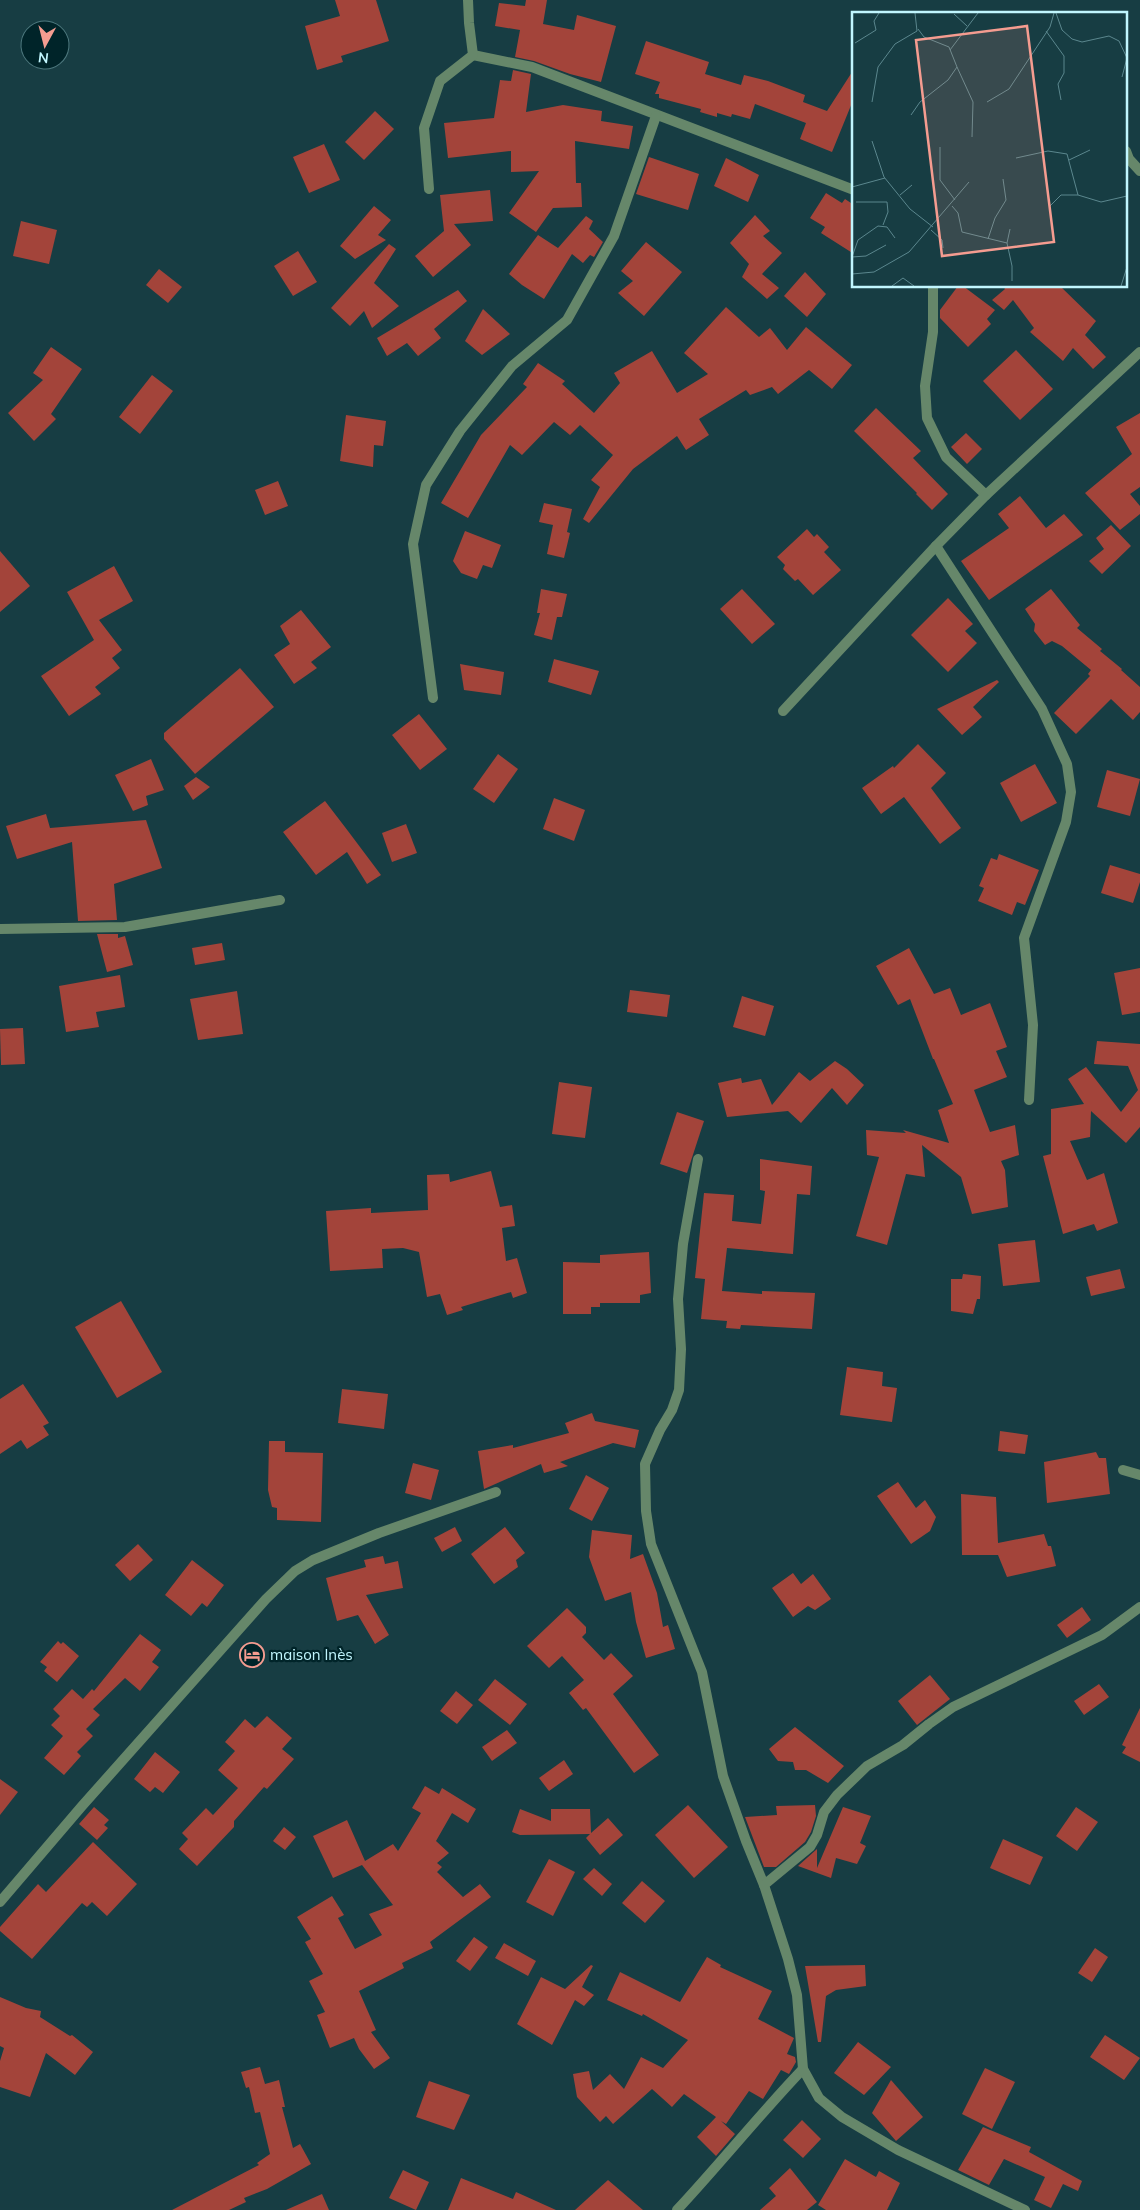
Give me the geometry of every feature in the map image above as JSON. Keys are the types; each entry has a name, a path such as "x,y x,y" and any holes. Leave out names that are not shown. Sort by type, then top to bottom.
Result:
{"street":[{"path":"468,0 468,23 473,54"},
{"path":"473,54 532,67 656,116 852,189"},
{"path":"429,189 424,128 440,81 473,54"},
{"path":"433,698 413,544 426,485 460,431 512,366 567,320 614,236 656,116"},
{"path":"1128,156 1140,171"},
{"path":"933,288 933,332 925,386 926,418 946,457 986,495"},
{"path":"783,711 936,546 986,495 1140,352"},
{"path":"936,546 1042,709 1068,764 1071,792 1066,822 1024,938 1034,1025 1029,1100"},
{"path":"0,929 125,927 280,900"},
{"path":"698,1159 683,1244 678,1299 681,1349 679,1390 672,1410 660,1430 645,1464 646,1511 651,1544 702,1672 724,1776 746,1841 764,1885 797,1995 803,2069 819,2098 842,2117 898,2150 1025,2210"},
{"path":"1123,1470 1140,1475"},
{"path":"0,1902 82,1806 266,1599 295,1571 313,1560 379,1533 496,1492"},
{"path":"764,1885 810,1847 828,1806 868,1766 903,1745 954,1707 1102,1636 1140,1607"},
{"path":"677,2210 704,2182 762,2112 803,2069"}],"building":[{"path":"335,0 376,0 389,41 341,56 343,62 317,70 305,26 340,16"},
{"path":"526,0 547,0 543,24 574,30 577,15 616,26 601,82 515,57 520,30 495,26 499,3 525,6"},
{"path":"646,41 709,62 705,74 741,85 744,75 768,81 805,95 803,102 827,111 852,72 852,103 832,152 800,139 806,123 755,104 750,119 732,114 731,117 717,113 717,117 700,112 701,109 659,98 659,94 655,94 660,82 635,74"},
{"path":"513,70 531,74 526,112 563,105 602,111 601,121 633,126 629,149 575,141 576,183 581,183 582,207 553,208 536,232 509,213 539,171 511,172 511,151 448,158 444,123 494,118 500,80 511,81"},
{"path":"375,111 394,129 364,160 345,142"},
{"path":"324,144 340,180 309,193 293,157"},
{"path":"649,157 699,174 688,210 636,194"},
{"path":"726,158 759,175 748,202 714,186"},
{"path":"490,190 493,221 454,224 471,245 433,277 415,256 444,231 440,195"},
{"path":"826,193 842,203 845,199 852,204 852,253 821,233 825,227 810,218"},
{"path":"374,206 391,220 378,235 386,240 355,259 340,246"},
{"path":"755,215 770,231 763,236 782,253 762,274 779,288 767,299 742,277 749,264 730,243"},
{"path":"586,216 593,221 589,229 603,242 594,257 590,255 583,263 572,254 544,299 509,274 538,235 558,248"},
{"path":"21,221 57,230 49,264 13,256"},
{"path":"646,242 682,272 644,316 618,293 633,281 621,271"},
{"path":"389,244 396,249 374,283 399,306 372,328 364,311 350,326 331,308"},
{"path":"298,251 317,282 293,296 274,266"},
{"path":"159,269 182,287 168,303 146,285"},
{"path":"805,272 826,294 807,317 784,296"},
{"path":"956,288 966,288 995,310 987,319 991,324 968,347 940,318 940,310"},
{"path":"1062,288 1096,321 1085,335 1106,357 1093,369 1073,348 1063,361 1030,332 1034,328 1013,300 1004,310 992,300 1005,289"},
{"path":"458,290 467,301 434,329 441,338 418,356 407,343 387,356 377,338"},
{"path":"726,307 759,337 770,328 787,350 806,327 852,365 832,389 809,370 778,394 772,387 750,395 746,390 699,419 709,435 686,450 677,436 633,469 589,523 583,519 600,487 591,480 613,455 580,425 570,435 554,422 522,455 510,445 468,518 441,503 481,435 527,387 523,384 538,363 565,381 562,384 594,413 620,383 614,373 652,351 677,393 708,374 684,353"},
{"path":"483,309 510,334 482,355 465,341"},
{"path":"51,347 82,369 51,414 56,419 34,441 8,413 43,380 33,373"},
{"path":"1016,350 1053,389 1020,420 983,381"},
{"path":"152,375 173,391 140,434 119,417"},
{"path":"876,408 921,451 913,458 948,494 932,510 854,431"},
{"path":"1140,413 1140,487 1130,494 1140,506 1140,514 1120,530 1085,493 1132,454 1116,427"},
{"path":"346,415 386,421 383,446 374,445 373,467 340,461"},
{"path":"966,433 982,449 967,464 951,447"},
{"path":"278,481 288,506 265,515 255,490"},
{"path":"1020,496 1046,528 1064,514 1083,535 989,600 961,561 1009,528 998,514"},
{"path":"544,503 572,509 567,532 570,533 564,558 547,554 553,525 539,522"},
{"path":"1111,525 1131,546 1102,574 1089,561 1104,549 1096,538"},
{"path":"807,529 814,537 817,534 829,547 824,552 841,570 813,595 798,579 795,581 783,569 785,565 777,557"},
{"path":"465,531 501,545 492,568 483,565 477,579 461,573 453,561"},
{"path":"0,551 30,586 0,612"},
{"path":"114,566 133,601 99,620 122,650 112,658 120,668 95,687 101,694 69,716 41,676 94,640 67,592"},
{"path":"541,589 567,594 562,617 557,617 552,640 534,635 540,613 537,613"},
{"path":"742,589 775,624 752,644 720,609"},
{"path":"1051,589 1080,625 1077,628 1102,649 1100,651 1140,687 1140,712 1133,720 1111,699 1076,734 1054,713 1090,676 1088,674 1091,670 1062,646 1052,641 1045,645 1034,631 1035,624 1025,609"},
{"path":"948,598 973,624 965,631 977,643 948,672 911,635"},
{"path":"301,610 331,647 311,662 317,668 294,684 274,655 290,644 280,626"},
{"path":"554,659 599,671 591,695 548,682"},
{"path":"460,664 504,672 501,695 464,690"},
{"path":"240,668 274,707 195,774 164,739 164,733"},
{"path":"997,680 999,682 973,707 982,717 962,735 937,709"},
{"path":"419,714 447,749 420,770 392,735"},
{"path":"918,744 946,773 931,788 961,828 940,844 904,797 881,814 862,788 893,766 894,768"},
{"path":"498,754 518,769 494,803 473,789"},
{"path":"151,759 164,790 146,796 148,805 133,811 115,775"},
{"path":"1035,764 1057,803 1021,822 1000,783"},
{"path":"1107,770 1140,779 1130,816 1097,807"},
{"path":"196,777 210,787 193,800 184,786"},
{"path":"554,798 585,810 574,841 543,829"},
{"path":"325,801 381,875 367,884 347,852 316,875 283,832"},
{"path":"46,814 50,828 146,820 162,868 114,884 117,920 78,921 72,842 17,859 6,826"},
{"path":"406,824 417,853 392,862 382,833"},
{"path":"999,854 1039,870 1025,905 1017,902 1012,915 978,901 984,888 979,886 991,858 997,860"},
{"path":"1110,865 1140,874 1140,882 1133,903 1101,893"},
{"path":"97,934 118,934 118,938 125,936 133,965 107,972"},
{"path":"222,943 225,960 195,965 192,948"},
{"path":"909,948 934,994 950,988 961,1015 990,1003 1007,1047 996,1051 1007,1077 974,1090 990,1132 1015,1125 1019,1155 1001,1161 1005,1170 1008,1207 972,1214 961,1177 922,1145 925,1177 906,1174 887,1245 856,1236 879,1157 867,1155 866,1130 906,1133 903,1130 949,1143 938,1110 953,1104 910,999 898,1005 876,966"},
{"path":"1140,968 1140,1012 1122,1015 1114,973"},
{"path":"120,975 125,1007 96,1012 99,1027 66,1032 59,986"},
{"path":"630,990 670,995 667,1017 627,1012"},
{"path":"237,991 243,1034 198,1040 190,999"},
{"path":"742,996 774,1006 765,1036 733,1027"},
{"path":"23,1028 25,1064 1,1065 0,1029"},
{"path":"1097,1041 1140,1044 1140,1127 1126,1143 1091,1111 1090,1137 1070,1141 1087,1180 1104,1173 1118,1223 1097,1231 1094,1224 1063,1234 1043,1156 1051,1154 1051,1109 1084,1104 1068,1079 1086,1067 1121,1112 1138,1090 1128,1066 1094,1064"},
{"path":"835,1061 864,1085 847,1105 832,1088 801,1123 788,1111 727,1117 718,1083 741,1078 742,1083 761,1079 772,1105 799,1072 810,1081"},
{"path":"559,1082 592,1087 585,1138 552,1134"},
{"path":"677,1112 704,1121 687,1173 660,1164"},
{"path":"760,1159 812,1166 810,1195 797,1194 793,1254 727,1248 722,1291 762,1294 762,1291 815,1293 812,1329 741,1325 740,1329 726,1328 727,1321 701,1319 705,1279 695,1278 704,1193 734,1195 732,1221 761,1224 765,1191 760,1190"},
{"path":"491,1171 500,1207 512,1205 515,1226 502,1228 506,1261 517,1258 527,1293 513,1298 511,1292 461,1307 463,1310 447,1315 440,1294 427,1297 419,1252 403,1248 382,1249 383,1268 330,1271 326,1211 371,1208 371,1213 428,1210 427,1175 449,1174 450,1182"},
{"path":"1035,1240 1040,1282 1003,1286 998,1244"},
{"path":"649,1252 651,1293 640,1295 640,1303 600,1303 600,1307 591,1307 591,1314 563,1314 563,1262 600,1263 600,1255"},
{"path":"1120,1269 1125,1288 1091,1296 1086,1277"},
{"path":"963,1274 981,1276 980,1299 977,1299 973,1314 951,1311 951,1279 962,1279"},
{"path":"121,1301 162,1372 117,1398 75,1327"},
{"path":"847,1367 883,1372 882,1386 897,1388 892,1422 840,1415"},
{"path":"23,1384 49,1423 43,1426 49,1435 27,1449 21,1440 0,1454 0,1399"},
{"path":"342,1389 388,1394 384,1429 338,1423"},
{"path":"592,1413 595,1421 639,1430 635,1448 613,1443 560,1462 568,1466 544,1473 541,1464 484,1489 478,1451 513,1445 513,1448 569,1433 565,1423"},
{"path":"1000,1431 1028,1435 1025,1454 998,1451"},
{"path":"269,1441 285,1441 285,1452 323,1453 321,1522 277,1520 277,1508 272,1507 268,1490"},
{"path":"1096,1452 1099,1458 1106,1458 1110,1494 1047,1503 1044,1462"},
{"path":"413,1463 439,1470 431,1500 405,1493"},
{"path":"586,1475 609,1488 592,1521 569,1509"},
{"path":"898,1482 916,1508 925,1500 936,1517 930,1531 911,1544 877,1496"},
{"path":"961,1494 996,1497 998,1543 1044,1534 1048,1546 1051,1546 1056,1566 1007,1577 998,1555 962,1555"},
{"path":"455,1527 462,1541 442,1552 434,1538"},
{"path":"505,1527 525,1553 516,1560 518,1567 494,1584 471,1554"},
{"path":"592,1530 632,1535 630,1559 643,1554 657,1593 663,1627 668,1625 675,1649 646,1658 636,1622 631,1592 605,1601 589,1557"},
{"path":"138,1544 153,1560 130,1581 115,1565"},
{"path":"383,1556 385,1564 398,1561 403,1588 366,1595 389,1635 375,1644 358,1615 337,1621 326,1578 366,1567 364,1560"},
{"path":"192,1560 224,1585 207,1607 202,1603 191,1616 165,1595"},
{"path":"793,1573 801,1584 813,1574 831,1599 815,1610 808,1606 793,1617 772,1588"},
{"path":"1082,1607 1091,1620 1067,1638 1057,1625"},
{"path":"567,1608 586,1627 586,1633 582,1637 604,1660 611,1653 633,1676 613,1694 659,1755 634,1773 586,1708 583,1710 569,1693 584,1680 562,1656 549,1668 527,1646"},
{"path":"140,1634 161,1650 152,1662 159,1667 140,1691 125,1678 93,1709 100,1715 86,1729 93,1736 77,1752 81,1756 64,1775 44,1758 63,1736 51,1725 60,1716 53,1709 72,1689 83,1699 92,1689 94,1691"},
{"path":"58,1641 61,1644 63,1642 79,1656 57,1682 44,1671 47,1667 40,1662"},
{"path":"930,1675 950,1699 917,1725 898,1701"},
{"path":"495,1679 527,1704 510,1725 478,1700"},
{"path":"1099,1684 1109,1697 1084,1715 1074,1701"},
{"path":"456,1691 473,1705 457,1724 440,1711"},
{"path":"1140,1708 1140,1762 1122,1753 1126,1747 1122,1745"},
{"path":"267,1716 292,1738 282,1749 294,1759 267,1789 264,1787 234,1821 234,1827 197,1866 179,1849 188,1839 182,1833 206,1808 213,1815 238,1788 218,1770 235,1751 225,1742 245,1719 255,1728"},
{"path":"795,1727 844,1766 828,1783 806,1770 795,1770 793,1762 778,1761 769,1749"},
{"path":"507,1730 517,1743 492,1761 482,1747"},
{"path":"155,1752 180,1772 163,1793 155,1787 150,1792 134,1779"},
{"path":"564,1760 573,1774 549,1791 539,1778"},
{"path":"0,1779 18,1792 0,1815"},
{"path":"425,1786 439,1794 442,1788 476,1809 468,1823 452,1813 436,1841 449,1853 437,1863 442,1867 437,1872 463,1897 480,1884 491,1897 430,1942 433,1948 402,1963 404,1968 359,1991 376,2030 371,2032 390,2058 374,2069 359,2049 354,2038 330,2048 317,2015 325,2012 309,1981 323,1974 305,1942 311,1939 297,1917 332,1896 344,1915 338,1918 355,1949 382,1935 369,1914 393,1905 362,1865 333,1878 313,1836 347,1820 365,1861 393,1844 398,1851 421,1813 412,1808"},
{"path":"688,1805 728,1847 694,1878 655,1835"},
{"path":"815,1805 816,1816 811,1832 805,1842 776,1867 764,1867 745,1817 777,1815 776,1806"},
{"path":"94,1807 109,1820 104,1825 108,1828 97,1840 79,1824"},
{"path":"843,1807 871,1816 860,1843 866,1846 857,1864 836,1858 831,1878 798,1866 817,1849 817,1868"},
{"path":"1076,1807 1098,1822 1077,1851 1056,1836"},
{"path":"520,1809 551,1821 551,1809 590,1809 591,1833 608,1818 623,1835 600,1855 586,1838 590,1834 520,1835 512,1832"},
{"path":"284,1827 296,1837 285,1850 273,1841"},
{"path":"1003,1839 1043,1857 1030,1885 990,1868"},
{"path":"93,1842 137,1884 107,1916 92,1902 87,1907 82,1903 32,1959 0,1931 0,1927 38,1884 46,1892"},
{"path":"549,1859 575,1872 553,1916 526,1902"},
{"path":"594,1868 612,1884 602,1896 583,1879"},
{"path":"642,1881 665,1901 645,1923 622,1903"},
{"path":"474,1937 488,1947 470,1971 456,1961"},
{"path":"504,1943 536,1961 528,1976 495,1958"},
{"path":"1095,1948 1108,1957 1092,1982 1078,1973"},
{"path":"707,1957 721,1965 720,1967 772,1991 758,2019 794,2038 787,2054 795,2057 796,2062 789,2074 781,2070 763,2099 749,2091 726,2124 721,2121 735,2134 716,2156 697,2137 716,2117 684,2094 672,2107 652,2089 613,2124 606,2116 600,2122 577,2097 573,2074 589,2071 593,2090 610,2074 624,2089 641,2057 663,2068 688,2040 643,2014 642,2016 607,2000 620,1972 680,2002"},
{"path":"591,1965 593,1966 582,1987 594,1995 584,2006 575,2000 552,2045 517,2024 541,1977 565,1989"},
{"path":"865,1965 866,1986 836,1990 826,1996 821,2042 818,2042 805,1966"},
{"path":"0,1997 26,2008 41,2011 40,2017 70,2036 72,2035 93,2052 75,2075 46,2053 30,2097 0,2087 0,2061 4,2048 0,2046"},
{"path":"1105,2035 1140,2058 1124,2080 1090,2057"},
{"path":"858,2042 891,2067 864,2095 834,2073"},
{"path":"260,2067 265,2084 279,2080 285,2107 282,2107 293,2148 300,2144 311,2164 267,2189 244,2198 246,2202 229,2210 172,2210 259,2165 257,2163 270,2154 260,2112 255,2113 249,2087 246,2088 241,2072"},
{"path":"985,2068 1015,2082 992,2129 962,2114"},
{"path":"891,2080 923,2117 896,2141 872,2113"},
{"path":"429,2081 470,2095 454,2130 416,2117"},
{"path":"802,2120 821,2139 803,2158 783,2140"},
{"path":"983,2127 1031,2147 1029,2152 1082,2181 1078,2191 1063,2184 1051,2208 1034,2200 1045,2177 1004,2159 989,2185 958,2170"},
{"path":"845,2159 876,2177 879,2171 900,2183 887,2210 826,2210 818,2205"},
{"path":"790,2168 817,2202 807,2210 760,2210 776,2196 769,2188"},
{"path":"403,2170 429,2182 416,2210 389,2198"},
{"path":"461,2178 513,2199 516,2192 556,2210 448,2210"},
{"path":"608,2180 643,2210 575,2210"},
{"path":"322,2194 329,2210 286,2210"}],"place":[{"name":"maison Inès","path":"252,1655"}]}
